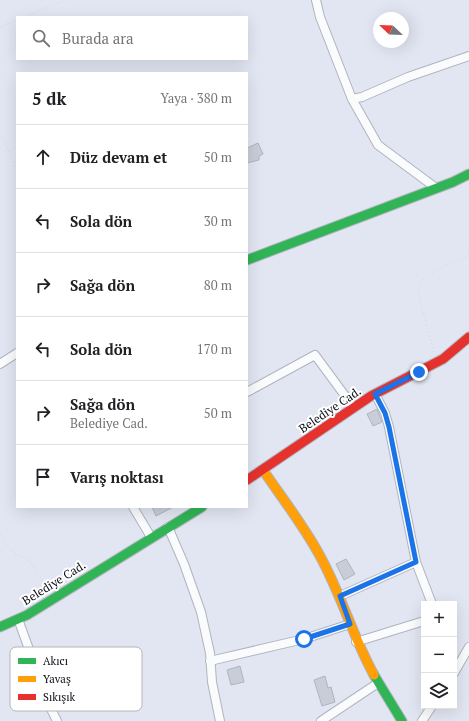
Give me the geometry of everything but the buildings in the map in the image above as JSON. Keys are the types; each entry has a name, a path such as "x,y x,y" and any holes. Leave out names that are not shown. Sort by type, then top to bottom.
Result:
{"street":[{"path":"316,0 320,17 352,99 378,145 436,188"},
{"path":"352,99 362,97 408,77 469,56"},
{"path":"248,260 469,174"},
{"name":"Belediye Cad.","path":"248,479 375,394 437,362 469,337"},
{"path":"0,364 16,354"},
{"path":"248,391 315,355 354,408"},
{"path":"375,394 385,413 389,427 416,562 431,601"},
{"path":"263,470 320,555 340,596 356,642 378,683 402,721"},
{"path":"134,508 151,538"},
{"name":"Belediye Cad.","path":"0,627 18,619 54,598 200,508"},
{"path":"168,527 184,564 201,612 220,721"},
{"path":"340,596 416,562"},
{"path":"18,619 28,647"},
{"path":"356,642 421,622"},
{"path":"210,661 304,639 350,624"},
{"path":"457,665 469,647"},
{"path":"321,721 378,683"},
{"path":"422,721 430,709"},
{"path":"52,711 57,721"}],"path":[{"path":"26,16 65,0"},
{"path":"0,27 16,20"},
{"path":"0,133 16,169"},
{"path":"437,362 420,301 418,286 427,275 469,255"},
{"path":"0,472 0,480"},
{"path":"0,535 14,554 28,559 54,598"}],"traffic: fast":[{"path":"248,260 453,182 469,174"},
{"path":"0,627 27,615 200,508"},
{"path":"374,675 402,721"}],"traffic: slow":[{"path":"263,470 300,523 320,556 374,675"}],"traffic: jam":[{"path":"248,479 371,396 443,359 469,337"}],"route":[{"path":"304,639 350,624 340,596 416,562 389,427 385,413 375,394 419,372"}]}
